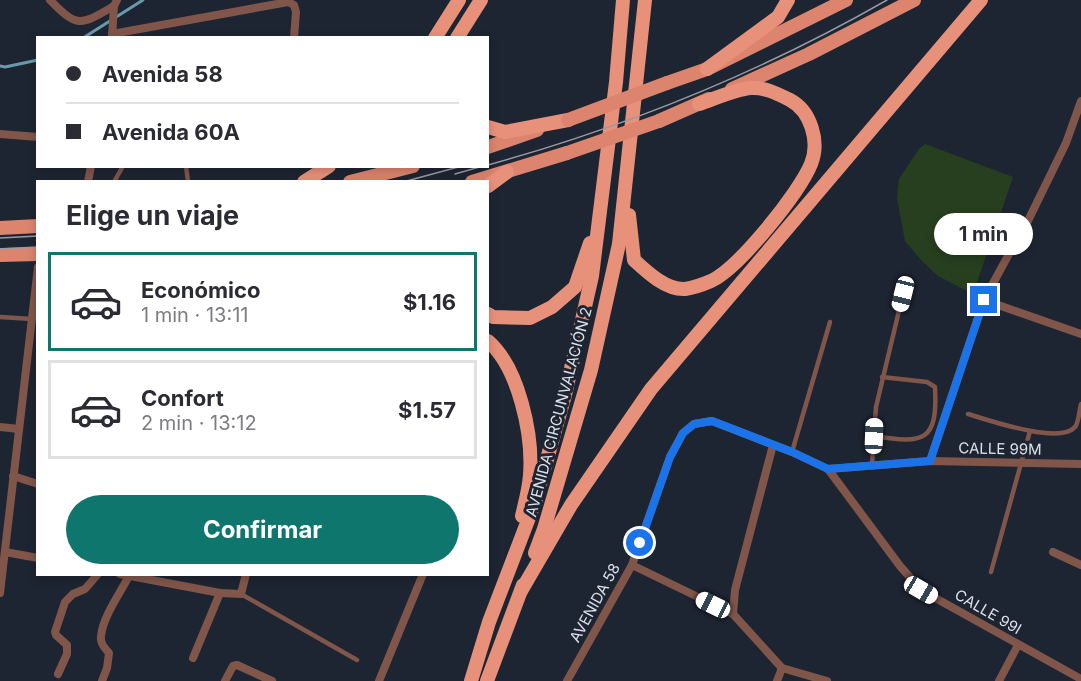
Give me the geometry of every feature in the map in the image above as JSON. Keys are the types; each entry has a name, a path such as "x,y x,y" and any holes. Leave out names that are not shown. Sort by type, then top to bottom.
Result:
{"highway":[{"path":"436,36 459,0"},
{"path":"458,36 481,0"},
{"path":"707,69 778,17 788,0"},
{"path":"521,591 571,505 651,389 981,0"},
{"name":"AVENIDA CIRCUNVALACIÓN 2","path":"471,681 489,622 535,502 565,396 592,276 615,93 623,1"},
{"name":"AVENIDA CIRCUNVALACIÓN 2","path":"487,681 544,529 591,370 619,244 646,2"},
{"path":"630,145 629,228 634,260 657,281 684,289 712,280 746,252 769,226 807,172 812,163 815,144 809,120 797,104 774,92 752,88 699,104"},
{"path":"489,127 505,132 568,120"},
{"path":"307,180 327,168"},
{"path":"489,185 507,172"},
{"path":"489,315 493,317 530,318 552,307 574,287 600,212"},
{"path":"489,342 494,346 519,389 529,437 530,476 515,553"}],"main road":[{"path":"489,147 707,69 846,0"},
{"path":"479,180 659,122 809,54 914,0"},
{"path":"358,180 405,168"},
{"path":"0,228 36,226"},
{"path":"0,255 36,254"}],"street":[{"path":"50,0 66,16 86,22 115,6"},
{"path":"115,6 112,32 260,3 288,2 294,5 296,12 294,36"},
{"path":"930,461 984,300 1023,231 1065,143 1081,101"},
{"path":"0,134 36,137"},
{"path":"0,592 36,284"},
{"path":"984,300 1081,334"},
{"path":"27,362 36,365"},
{"name":"AVENIDA 58","path":"567,681 632,565 670,457 683,433 694,424 712,421 773,445"},
{"path":"0,427 19,429"},
{"path":"733,614 735,590 773,445 828,469"},
{"name":"CALLE 99M","path":"828,469 930,461 1081,464"},
{"name":"CALLE 99I","path":"828,469 900,566 921,590 1081,679"},
{"path":"13,476 36,483"},
{"path":"5,552 36,558"},
{"path":"1053,552 1081,565"},
{"path":"632,565 733,614 782,668 827,681"},
{"path":"58,674 67,654 67,645 55,632 65,602 72,594 85,589 96,576"},
{"path":"102,681 109,653 102,645 101,635 126,576"},
{"path":"131,576 220,593 241,594 246,576"},
{"path":"378,681 422,576"},
{"path":"193,658 220,593"},
{"path":"999,681 1018,645"},
{"path":"225,681 229,670 237,665 272,681"},
{"path":"777,681 782,668"}],"lane":[{"path":"872,465 876,407 903,294"},
{"path":"0,317 32,319"},
{"path":"792,452 830,322"},
{"path":"874,436 905,441 924,436 931,429 936,410 935,387 927,381 882,377"},
{"path":"968,414 1030,431 1062,434 1076,426 1081,404"},
{"path":"991,572 1030,431"},
{"path":"241,594 357,660"}],"green space":[{"path":"925,144 1013,177 973,294 938,276 905,241 897,198 899,179 919,149"}],"waterway":[{"path":"86,36 143,0"},
{"path":"0,66 36,60"}],"tram line":[{"path":"489,165 591,133 692,95 792,50 887,0"},
{"path":"410,180 455,168"},
{"path":"455,174 476,168"},
{"path":"0,238 36,236"},
{"path":"0,249 36,247"}],"route":[{"path":"640,543 670,457 683,433 694,424 712,421 792,452 828,469 930,461 984,300"}]}
